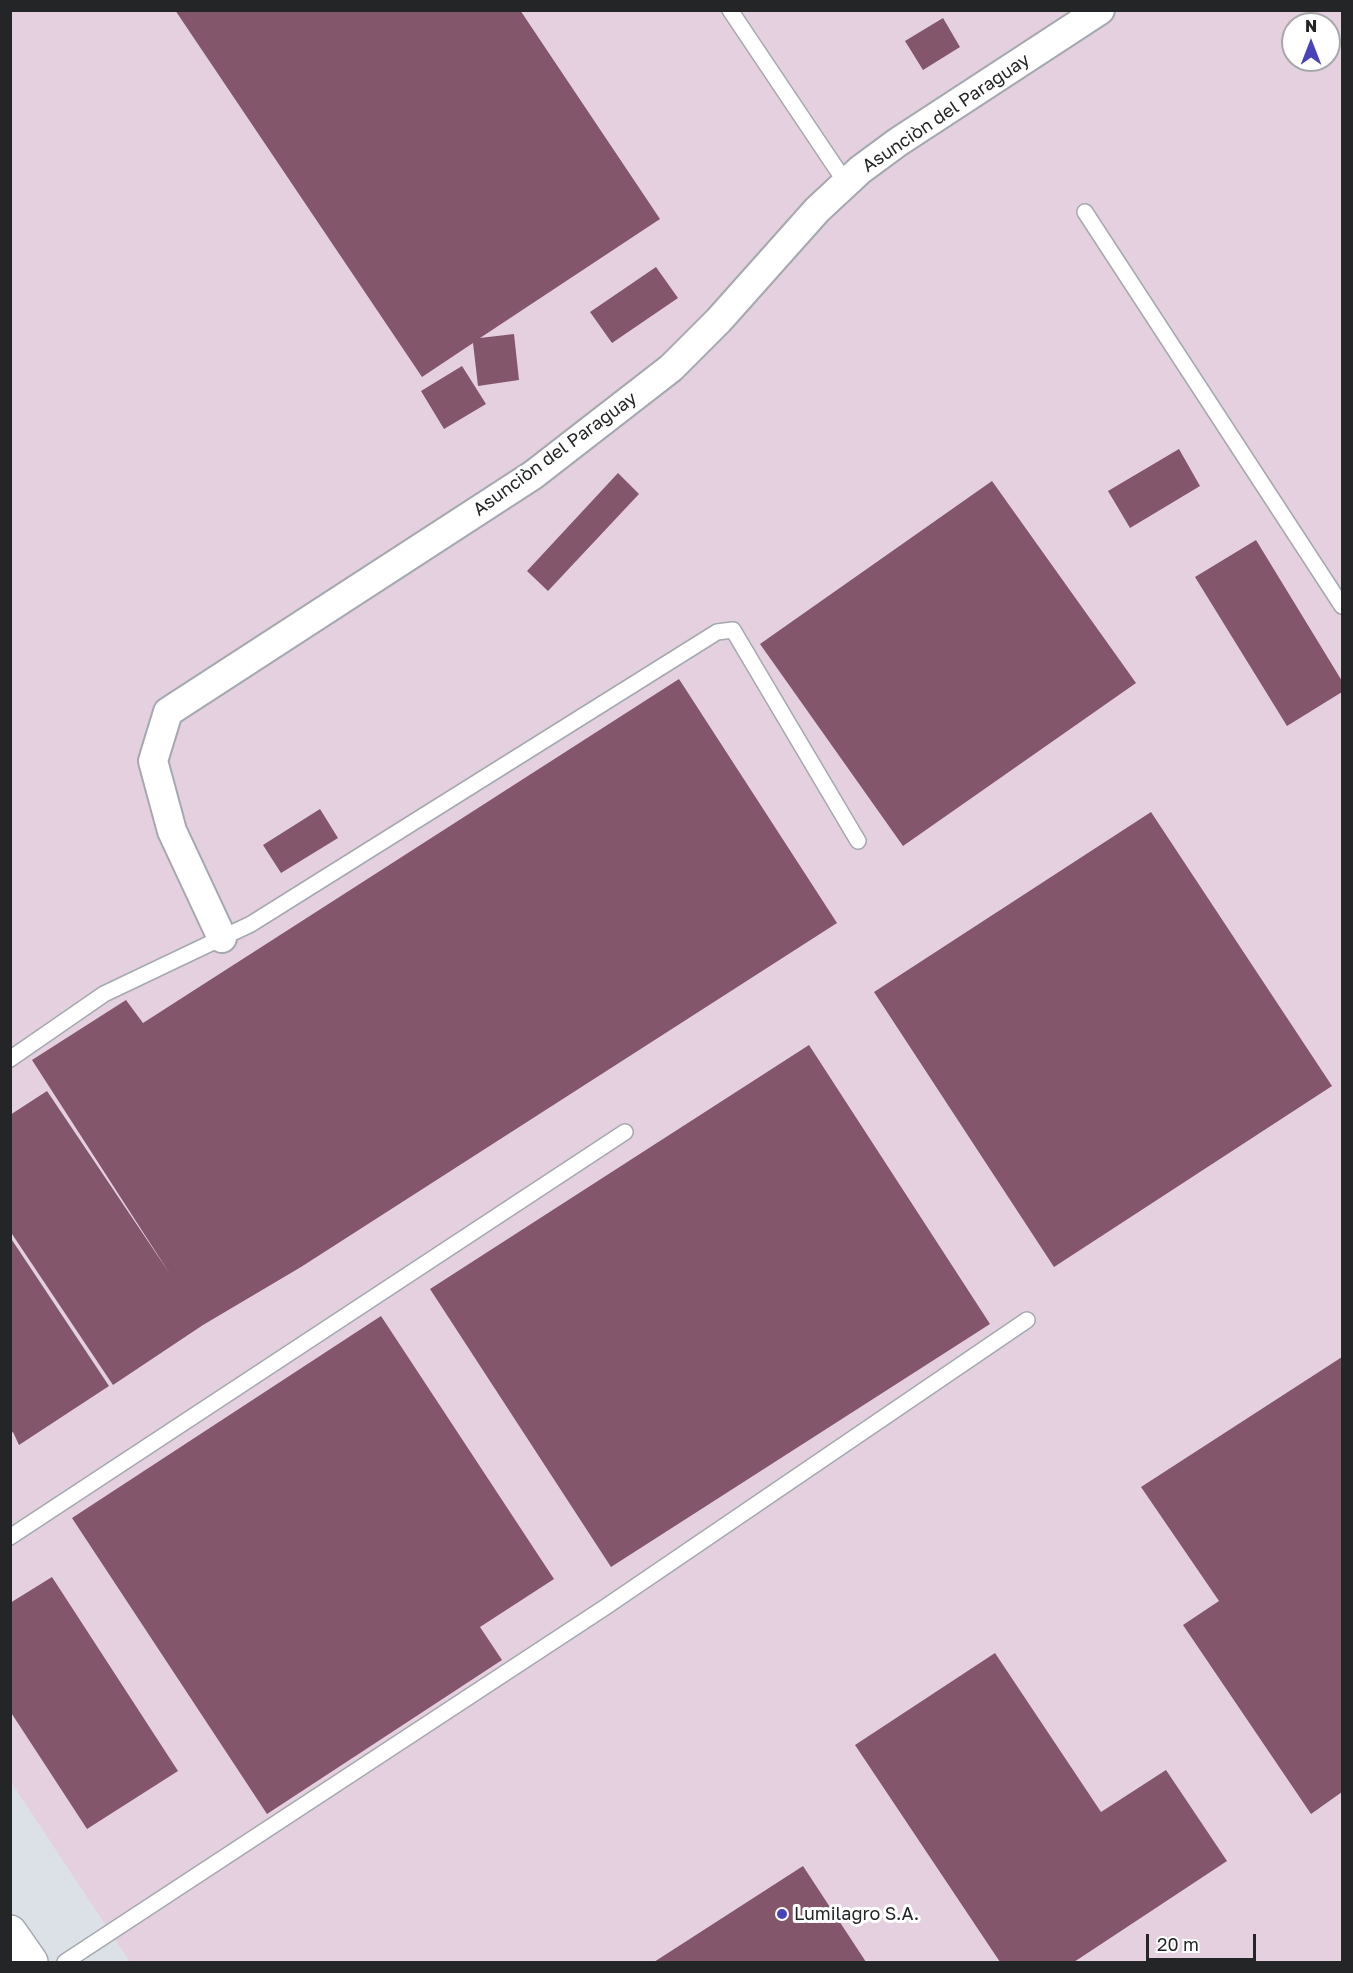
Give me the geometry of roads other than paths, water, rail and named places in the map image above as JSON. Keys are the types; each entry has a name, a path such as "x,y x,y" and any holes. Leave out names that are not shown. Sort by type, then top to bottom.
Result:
{"street":[{"name":"Asunciòn del Paraguay","path":"222,938 172,831 153,761 168,712 533,476 670,368 719,320 817,210 860,170 898,142 1100,10"},
{"path":"10,1932 31,1962"}],"lane":[{"path":"730,10 846,183"},
{"path":"1085,212 1342,606"},
{"path":"10,1059 104,994 251,924 717,632 733,630 858,841"},
{"path":"10,1537 625,1132"},
{"path":"65,1962 614,1601 1027,1320"}],"place":[{"name":"Lumilagro S.A.","path":"782,1914"}]}
